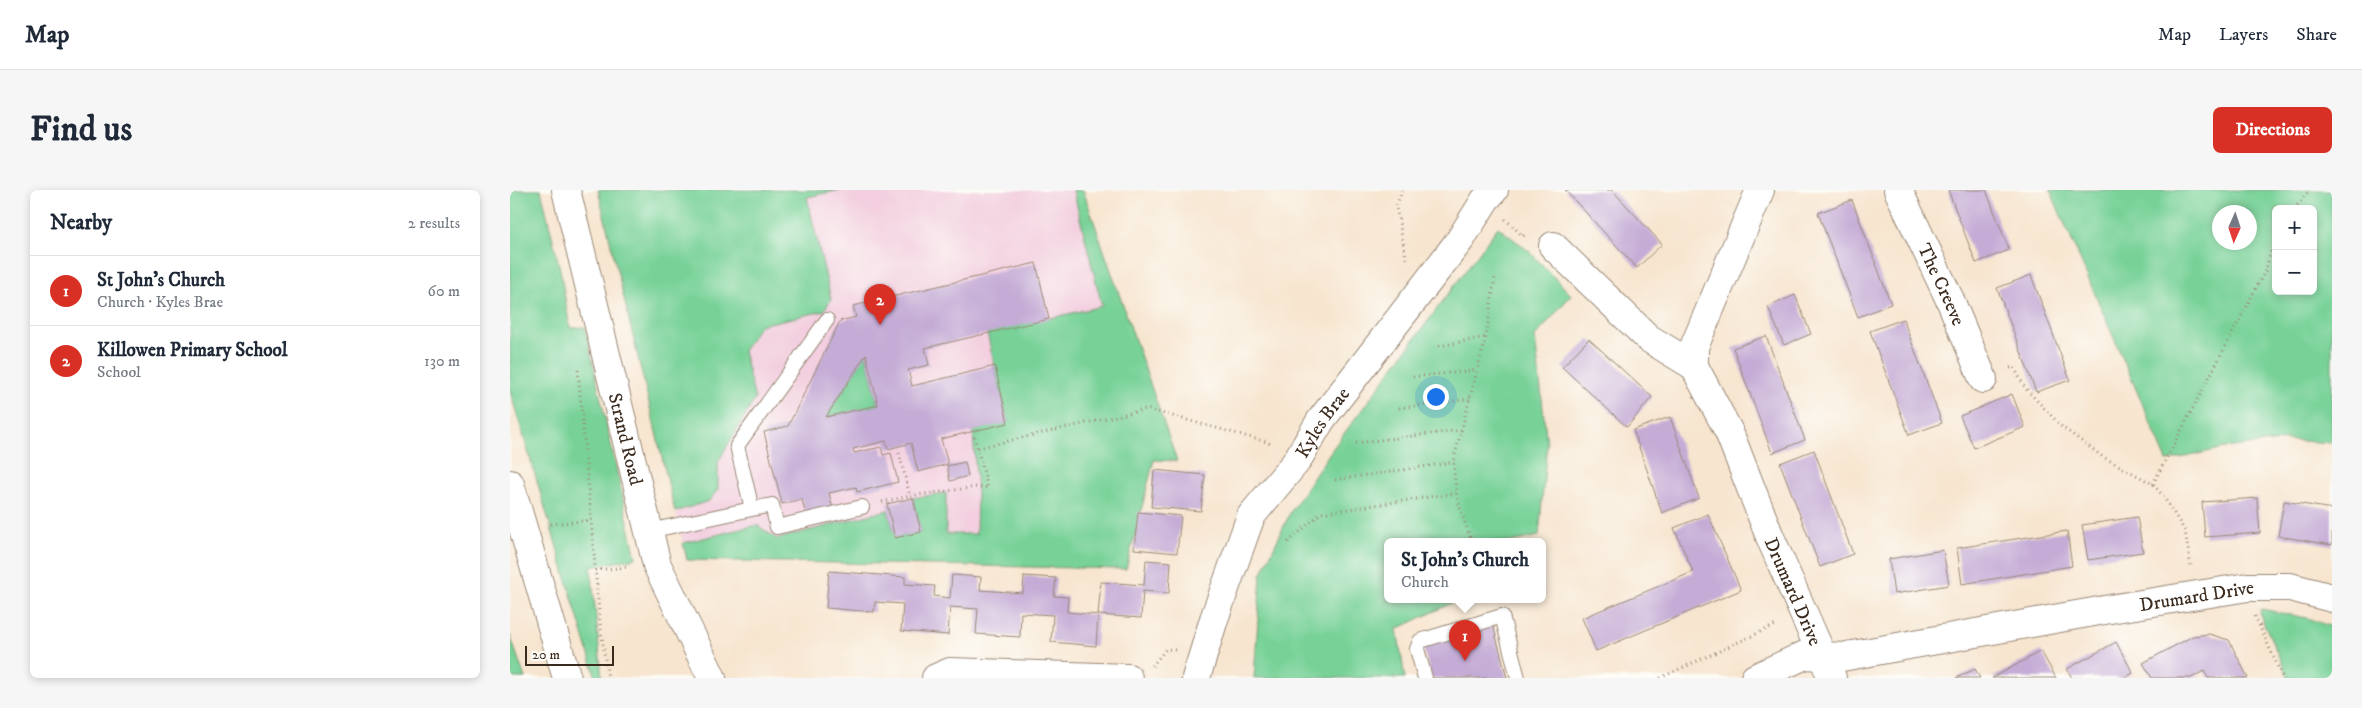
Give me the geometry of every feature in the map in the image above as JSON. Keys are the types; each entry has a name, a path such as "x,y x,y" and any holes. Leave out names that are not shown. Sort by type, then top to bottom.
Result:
{"street":[{"name":"Strand Road","path":"566,190 657,566 712,678"},
{"path":"1694,366 1694,347 1760,190"},
{"name":"The Creeve","path":"1898,190 1951,302 1983,379"},
{"name":"Kyles Brae","path":"1196,678 1214,618 1251,516 1296,462 1321,420 1460,240 1489,195"},
{"path":"1553,246 1648,338 1694,366"},
{"name":"Drumard Drive","path":"1694,366 1729,432 1770,537 1828,667 1842,657 2248,587 2290,587 2332,598"},
{"path":"510,484 567,678"},
{"path":"1755,678 1805,656 1828,667"},
{"path":"936,678 950,672 1128,678"}],"lane":[{"path":"752,509 737,446 827,320"},
{"path":"649,531 772,505 777,527 862,507"},
{"path":"1425,678 1417,649 1420,641 1502,616 1518,678"}],"path":[{"path":"1402,190 1396,207 1408,265"},
{"path":"2297,205 2310,190"},
{"path":"1489,195 1523,236 1529,230"},
{"path":"2153,484 2265,271 2272,248"},
{"path":"1470,538 1458,506 1454,462 1486,337 1495,277"},
{"path":"1439,346 1486,337"},
{"path":"577,361 600,623 608,678"},
{"path":"1983,379 2014,367 2025,388 2061,426 2103,457 2153,484 2163,496 2185,532 2197,595"},
{"path":"1413,377 1477,370"},
{"path":"1399,408 1470,399"},
{"path":"978,448 1147,409 1267,442"},
{"path":"1356,443 1462,430"},
{"path":"862,507 910,496 977,487 988,488 974,436"},
{"path":"899,453 910,496"},
{"path":"1335,480 1454,462"},
{"path":"1288,542 1321,513 1456,493"},
{"path":"524,530 560,522 591,520"},
{"path":"2248,587 2254,615 2283,678"},
{"path":"1660,678 1804,612"}],"shaded area":[{"path":"598,190 1083,190 1177,461 1154,460 1126,569 687,560"}],"green space":[{"path":"510,190 541,190 560,269 570,328 585,327 636,558 591,567 602,678 596,678 510,391"},
{"path":"598,190 841,190 807,197 831,299 824,311 760,325 743,351 755,399 718,462 718,489 709,501 675,512"},
{"path":"1073,190 1083,190 1177,461 1154,460 1126,569 687,560 683,543 757,525 777,539 888,510 895,538 921,532 913,498 946,493 946,534 976,534 977,494 973,431 1008,422 987,333 1102,306"},
{"path":"2050,190 2332,190 2332,443 2287,440 2225,448 2167,461"},
{"path":"1498,227 1530,252 1571,295 1535,337 1547,444 1539,536 1530,538 1384,538 1384,603 1452,603 1397,629 1405,678 1254,678 1261,575 1290,513 1331,451"},
{"path":"866,354 878,405 826,417"},
{"path":"2261,609 2307,618 2332,627 2332,678 2289,678 2260,615"},
{"path":"510,635 525,678 510,678"}],"building":[{"path":"1565,190 1612,190 1662,244 1637,268"},
{"path":"1948,190 1986,190 2009,250 1976,263"},
{"path":"1852,200 1891,304 1858,317 1818,213"},
{"path":"1036,263 1049,319 925,348 929,365 908,370 912,386 995,366 1008,423 941,439 948,464 918,472 911,443 888,449 886,441 853,449 854,453 881,447 883,455 891,453 898,482 857,492 856,487 829,493 833,510 806,517 802,499 782,504 764,432 788,426 840,321 856,317 853,306","holes":["866,354 878,405 826,417"]},
{"path":"2031,275 2070,380 2036,392 1997,288"},
{"path":"1795,295 1811,334 1784,345 1768,307"},
{"path":"1903,319 1942,423 1909,435 1870,331"},
{"path":"1766,336 1805,440 1772,453 1733,348"},
{"path":"1589,339 1652,397 1627,427 1562,367"},
{"path":"2012,394 2025,427 1974,448 1960,416"},
{"path":"1670,417 1699,498 1662,513 1633,430"},
{"path":"1814,450 1853,554 1820,567 1780,463"},
{"path":"965,462 968,476 950,481 947,466"},
{"path":"1154,470 1205,475 1201,511 1151,507"},
{"path":"913,498 921,532 895,538 887,504"},
{"path":"2257,498 2260,533 2205,537 2202,502"},
{"path":"2284,501 2332,509 2332,545 2278,536"},
{"path":"1138,512 1181,516 1177,553 1134,549"},
{"path":"1708,514 1741,590 1596,651 1582,618 1693,572 1674,528"},
{"path":"2137,517 2143,552 2088,560 2082,525"},
{"path":"2067,531 2072,566 1962,584 1957,548"},
{"path":"1943,550 1949,585 1894,594 1889,559"},
{"path":"1146,560 1171,562 1169,593 1143,591 1141,618 1098,615 1101,582 1144,585"},
{"path":"829,571 905,577 905,584 935,586 934,596 950,598 952,575 981,577 980,590 1023,593 1024,576 1056,578 1054,596 1068,597 1067,612 1098,615 1096,646 1051,642 1053,615 1021,613 1020,637 976,634 978,609 950,607 948,635 901,631 903,604 875,602 874,612 826,608"},
{"path":"1493,625 1507,678 1431,678 1422,643"},
{"path":"2209,634 2229,640 2248,678 2208,678 2204,671 2191,678 2152,678 2143,663 2193,636"},
{"path":"2116,642 2133,673 2124,678 2072,678 2067,669"},
{"path":"2041,651 2056,678 1992,678 2016,665"},
{"path":"1975,669 1980,678 1956,678"}],"place":[{"name":"Killowen Primary School","path":"880,325"},
{"name":"St John's Church","path":"1465,661"}]}
